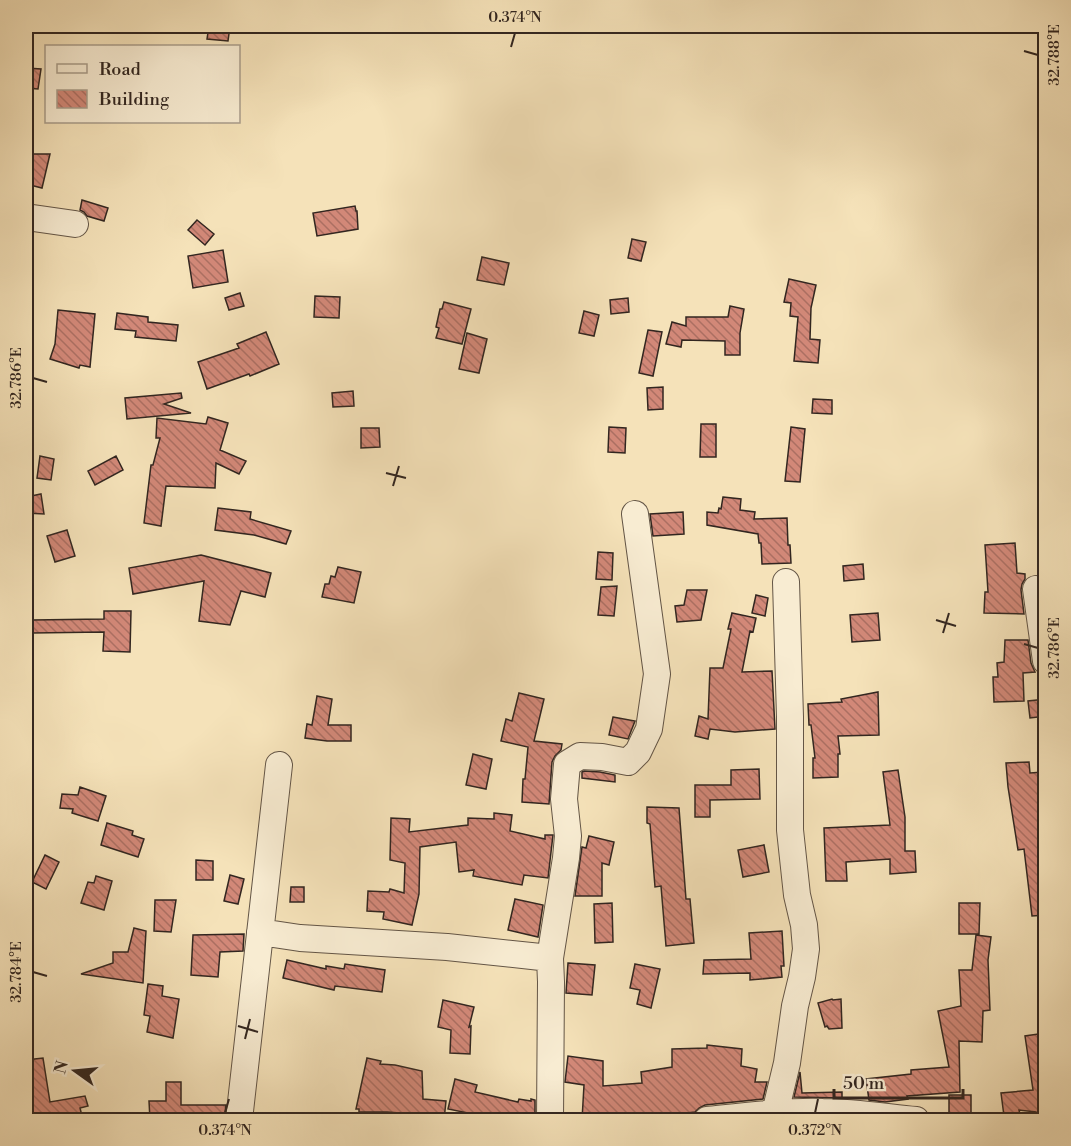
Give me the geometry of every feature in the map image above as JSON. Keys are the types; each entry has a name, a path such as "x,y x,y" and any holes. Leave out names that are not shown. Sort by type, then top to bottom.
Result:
{"street":[{"path":"26,217 75,224"},
{"path":"550,1120 550,958 568,836 564,799 567,764 580,756 628,762 639,752 648,729 657,674 635,514"},
{"path":"775,1113 787,1063 806,949 804,925 797,896 790,830 790,717 786,582"},
{"path":"1036,589 1046,661"},
{"path":"239,1120 279,765"},
{"path":"260,932 300,938 438,946 550,958"},
{"path":"709,1120 775,1113 823,1112 916,1120"}],"building":[{"path":"209,26 230,26 228,41 207,39"},
{"path":"26,68 41,69 38,89 26,88"},
{"path":"26,154 50,154 42,188 26,184"},
{"path":"82,200 108,208 104,221 87,216 80,210"},
{"path":"355,206 358,229 317,236 313,213"},
{"path":"197,220 214,234 205,245 188,230"},
{"path":"632,239 646,242 641,261 628,258"},
{"path":"223,250 228,282 193,288 188,256"},
{"path":"482,257 509,263 504,285 477,280"},
{"path":"789,279 816,285 811,308 810,339 820,340 818,363 794,361 798,317 790,316 791,303 784,302"},
{"path":"240,293 244,306 229,310 225,298"},
{"path":"315,296 340,297 339,318 314,317"},
{"path":"628,298 629,312 611,314 610,300"},
{"path":"444,302 471,309 462,344 436,338 440,309"},
{"path":"730,306 744,309 740,333 740,355 725,355 725,341 682,340 681,347 666,344 672,322 686,326 686,317 728,317"},
{"path":"58,310 95,314 90,367 80,365 79,368 50,359 55,344"},
{"path":"584,311 599,315 594,336 579,333"},
{"path":"117,313 148,317 148,322 178,325 176,341 135,337 136,331 115,329"},
{"path":"648,330 662,332 653,376 639,373"},
{"path":"266,332 279,364 250,376 249,374 207,389 198,362 239,348 237,344"},
{"path":"467,333 487,339 479,373 459,369"},
{"path":"663,387 663,409 648,410 647,388"},
{"path":"353,391 354,406 333,407 332,393"},
{"path":"181,393 182,398 164,404 191,413 127,419 125,398"},
{"path":"813,399 832,400 832,414 812,413"},
{"path":"208,417 228,423 220,450 246,461 239,474 216,463 215,488 166,486 161,526 144,523 151,465 153,465 160,438 156,438 157,418 206,424"},
{"path":"701,424 716,424 716,457 700,457"},
{"path":"609,427 626,428 625,453 608,452"},
{"path":"791,427 805,429 800,482 785,481"},
{"path":"361,428 379,428 380,447 361,448"},
{"path":"40,456 54,459 51,480 37,478"},
{"path":"116,456 123,470 95,485 88,471"},
{"path":"41,494 44,514 26,513 26,497"},
{"path":"723,497 741,499 740,510 755,512 754,519 787,518 791,563 762,564 758,534 707,525 707,512 718,513"},
{"path":"218,508 251,512 250,519 291,531 286,544 254,535 215,530"},
{"path":"683,512 684,534 653,536 650,514"},
{"path":"67,530 75,556 55,562 47,536"},
{"path":"1015,543 1017,573 1025,574 1021,590 1024,614 984,613 985,592 988,592 985,545"},
{"path":"598,552 613,553 612,580 596,579"},
{"path":"201,555 271,573 265,597 241,591 230,625 199,621 204,581 133,594 129,568"},
{"path":"863,564 864,579 844,581 843,566"},
{"path":"338,567 361,572 354,603 322,597 325,584 329,584 331,576 335,577"},
{"path":"617,586 614,616 598,615 601,587"},
{"path":"687,590 707,590 701,620 677,622 675,606 684,605"},
{"path":"756,595 768,598 765,616 752,613"},
{"path":"104,611 131,611 130,652 103,651 104,632 32,633 32,620 104,619"},
{"path":"732,613 756,618 753,632 750,631 742,672 772,671 775,729 735,732 710,729 708,739 695,736 699,716 708,719 710,668 723,668"},
{"path":"878,613 880,640 852,642 850,615"},
{"path":"1005,640 1028,640 1031,663 1035,672 1023,673 1024,701 994,702 993,677 998,677 997,663 1004,662"},
{"path":"878,692 879,735 838,736 840,754 838,754 838,777 813,778 813,758 815,758 808,704 842,702 841,699"},
{"path":"519,693 544,699 534,741 562,744 561,750 552,762 549,804 522,802 528,747 501,741 506,719 512,721"},
{"path":"317,696 332,699 328,725 351,725 351,741 305,738 307,724 312,725"},
{"path":"1046,699 1046,716 1030,718 1028,701"},
{"path":"613,717 635,721 628,739 609,735"},
{"path":"473,754 492,759 486,789 466,785"},
{"path":"1029,762 1030,773 1043,772 1043,776 1046,776 1046,808 1042,808 1046,834 1046,857 1042,858 1046,885 1046,915 1032,916 1024,849 1018,850 1006,763"},
{"path":"759,769 760,799 710,800 710,817 695,817 695,785 731,785 731,770"},
{"path":"898,770 905,817 905,851 915,851 916,872 890,874 890,859 846,862 847,881 826,881 824,828 890,825 883,772"},
{"path":"584,771 615,775 615,782 582,778"},
{"path":"80,787 106,796 98,821 72,813 73,809 60,808 62,794 78,795"},
{"path":"647,807 679,808 686,899 690,899 694,943 666,946 661,886 655,887"},
{"path":"494,813 512,815 510,831 545,839 545,835 553,835 548,878 524,875 522,885 473,876 474,870 459,872 456,842 420,847 419,894 412,925 383,919 384,912 367,911 368,891 389,892 390,889 404,893 405,863 390,860 391,818 410,819 409,832 468,825 468,818 494,819"},
{"path":"107,823 133,831 132,835 144,839 138,857 101,845"},
{"path":"589,836 614,842 609,865 602,863 602,896 575,896 582,847 586,848"},
{"path":"764,845 769,872 743,877 738,850"},
{"path":"45,855 59,862 46,889 32,882"},
{"path":"196,860 213,861 213,880 196,880"},
{"path":"230,875 244,879 238,904 224,901"},
{"path":"96,876 112,881 104,910 81,903 88,882 94,883"},
{"path":"291,887 304,887 304,902 290,902"},
{"path":"515,899 543,905 538,937 508,930"},
{"path":"155,900 176,900 171,932 154,931"},
{"path":"612,903 613,942 595,943 594,904"},
{"path":"959,903 980,903 979,934 959,934"},
{"path":"134,928 146,931 143,983 81,974 113,963 113,952 128,952"},
{"path":"782,931 784,966 781,966 782,977 750,980 750,973 703,974 704,960 751,959 749,933"},
{"path":"244,934 243,951 220,952 218,977 191,975 193,935"},
{"path":"976,935 991,937 988,960 990,1010 983,1011 982,1042 959,1041 960,1092 907,1096 908,1099 885,1102 869,1100 866,1079 911,1074 911,1070 949,1067 938,1011 961,1006 959,970 972,970"},
{"path":"287,960 326,969 326,966 344,969 345,964 385,970 382,992 335,986 334,990 283,978"},
{"path":"568,963 595,965 592,995 566,993"},
{"path":"635,964 660,969 651,1008 637,1004 640,990 630,988"},
{"path":"148,984 163,986 162,996 179,999 173,1038 147,1032 150,1016 144,1015"},
{"path":"841,999 842,1028 825,1027 818,1003"},
{"path":"443,1000 474,1007 469,1027 471,1026 470,1054 450,1053 451,1030 438,1027"},
{"path":"1038,1034 1041,1051 1046,1050 1046,1119 1038,1120 1036,1112 1019,1110 1020,1114 1004,1116 1001,1093 1033,1090 1025,1036"},
{"path":"707,1045 742,1049 741,1066 757,1069 755,1082 767,1082 763,1099 705,1105 695,1112 656,1117 656,1119 582,1120 584,1085 565,1082 568,1056 603,1061 603,1086 642,1083 641,1072 672,1067 672,1049 707,1048"},
{"path":"43,1058 50,1102 85,1096 88,1106 80,1108 83,1120 62,1120 60,1113 31,1120 26,1101 26,1060"},
{"path":"367,1058 381,1061 380,1064 422,1071 423,1099 446,1101 444,1120 430,1120 430,1117 400,1120 399,1113 359,1112 359,1109 356,1109"},
{"path":"800,1072 802,1093 842,1092 842,1098 794,1097"},
{"path":"455,1079 477,1085 475,1092 518,1102 519,1099 535,1100 535,1120 486,1120 477,1118 478,1115 448,1109"},
{"path":"166,1082 181,1082 181,1105 226,1105 224,1120 150,1120 149,1101 166,1101"},
{"path":"949,1095 971,1095 971,1115 949,1116"}]}
